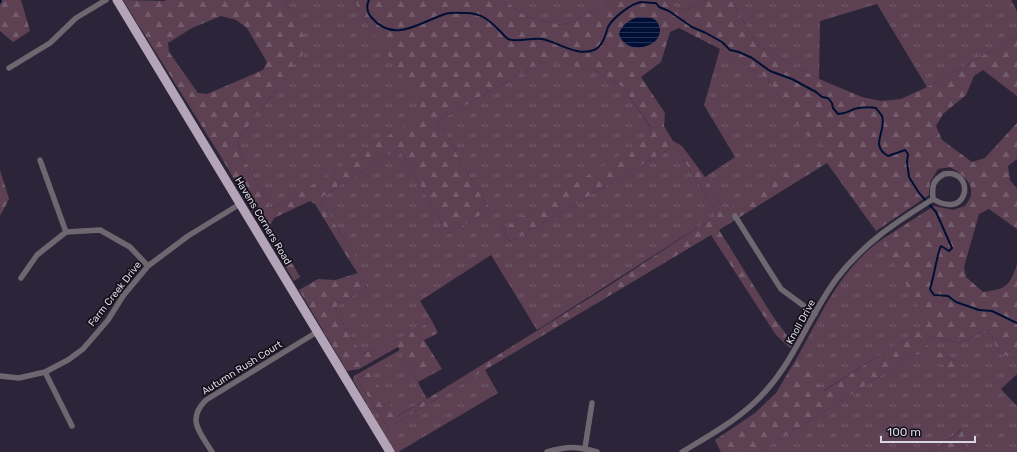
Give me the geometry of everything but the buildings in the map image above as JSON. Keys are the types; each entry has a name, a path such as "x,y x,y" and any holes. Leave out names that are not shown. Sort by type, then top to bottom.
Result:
{"main road":[{"name":"Havens Corners Road","path":"117,0 390,452"}],"street":[{"path":"9,68 50,43 76,18 106,0"},
{"path":"40,160 66,232"},
{"path":"944,174 953,174 959,177 963,182 965,189 963,196 952,206 942,204 933,199 932,189 936,179 944,174"},
{"name":"Knoll Drive","path":"682,452 733,421 755,403 775,380 787,363 837,279 859,252 880,235 933,199"},
{"name":"Farm Creek Drive","path":"0,376 18,378 45,372 68,360 83,349 108,320 123,296 148,266 188,236 240,204"},
{"path":"735,216 781,289 816,314"},
{"path":"21,278 37,255 66,232 100,230 130,247 148,266"},
{"name":"Autumn Rush Court","path":"212,452 199,430 195,419 198,408 206,400 317,332"},
{"path":"45,372 72,426"},
{"path":"585,448 592,403"},
{"path":"547,452 564,447 585,448 597,452"}],"green space":[{"path":"0,0 21,0 30,31 13,42 0,31"},
{"path":"123,0 287,0 286,3 309,45 238,139 239,151 270,208 283,204 417,117 421,104 360,13 355,0 502,0 527,17 562,25 574,21 613,0 665,0 666,3 684,11 707,0 731,0 757,45 819,79 862,97 881,101 901,99 927,87 1017,36 1017,96 983,70 974,76 966,95 943,114 936,126 942,140 972,162 985,158 1017,123 1017,159 1008,166 1010,180 1017,189 1017,229 989,209 979,214 964,267 966,277 983,292 1002,288 1006,285 1012,278 1017,265 1017,359 998,353 992,335 981,332 960,343 937,337 928,339 926,345 957,362 954,370 920,354 912,356 790,433 760,450 760,452 721,452 715,440 755,413 776,393 798,356 824,391 928,324 881,240 934,206 953,210 965,206 971,196 971,189 968,181 950,167 938,169 930,182 929,195 876,231 827,163 719,230 772,315 794,345 790,348 776,335 711,235 388,428 357,379 369,372 398,416 604,289 714,217 716,212 677,149 669,149 510,242 502,229 651,136 650,126 623,87 594,70 556,63 537,64 438,121 489,210 448,234 399,148 323,196 321,202 355,256 349,260 315,204 310,201 274,218 270,225 300,277 294,281 221,157","holes":["221,16 236,20 247,28 267,62 263,70 207,94 198,93 169,52 168,43 192,28","679,28 720,49 769,80 803,132 825,147 730,208 723,208 705,177 682,146 673,141 664,126 665,113 641,77 661,62 670,32"]},
{"path":"287,0 355,0 360,13 422,104 417,118 283,204 270,208 239,151 238,139 277,89 308,45 286,3"},
{"path":"502,0 613,0 574,21 562,25 527,17"},
{"path":"665,0 707,0 684,11 666,3"},
{"path":"731,0 1011,0 1017,11 1017,36 927,87 877,4 820,21 819,79 757,45"},
{"path":"720,49 769,80 803,131 826,147 730,209 723,208 705,177 735,157 704,105"},
{"path":"556,62 594,70 623,87 650,127 651,137 502,229 510,242 669,149 677,149 716,212 714,217 537,330 491,255 420,301 432,321 393,342 361,354 334,308 367,287 349,260 355,256 321,202 323,196 399,148 448,234 489,210 438,121 537,64"},
{"path":"0,170 9,199 0,216"},
{"path":"881,240 929,324 823,391 798,356 824,309 843,279 866,252"},
{"path":"358,273 367,287 334,308 361,354 393,342 432,321 438,333 424,340 442,369 418,382 398,347 359,369 347,371 299,290 318,279 335,280"},
{"path":"981,332 992,335 998,353 1017,359 1017,374 1001,389 1017,406 1017,452 967,452 961,430 933,452 760,452 760,450 790,433 912,356 920,354 957,362 925,345 928,339 937,337 960,343"},
{"path":"400,350 427,399 397,416 369,372 357,379 388,428 485,370 498,393 398,452 394,452 353,380 354,376"},
{"path":"962,430 967,452 933,452"}],"water":[{"path":"639,17 653,19 659,26 660,31 658,38 648,46 636,47 626,44 619,34 626,23"}],"waterway":[{"path":"369,0 367,7 370,15 380,25 388,29 406,29 447,13 471,13 488,20 508,39 542,39 581,52 588,52 600,46 610,23 627,8 641,2 656,3 659,7 669,11 692,27 722,42 730,50 752,58 770,71 792,79 816,92 822,97 828,98 838,114 859,108 876,108 882,116 883,122 879,142 882,152 888,156 905,150 908,154 907,162 909,177 919,193 936,212 952,248 949,251 941,246 930,289 934,295 948,296 956,302 979,310 992,311 1017,323"}]}
